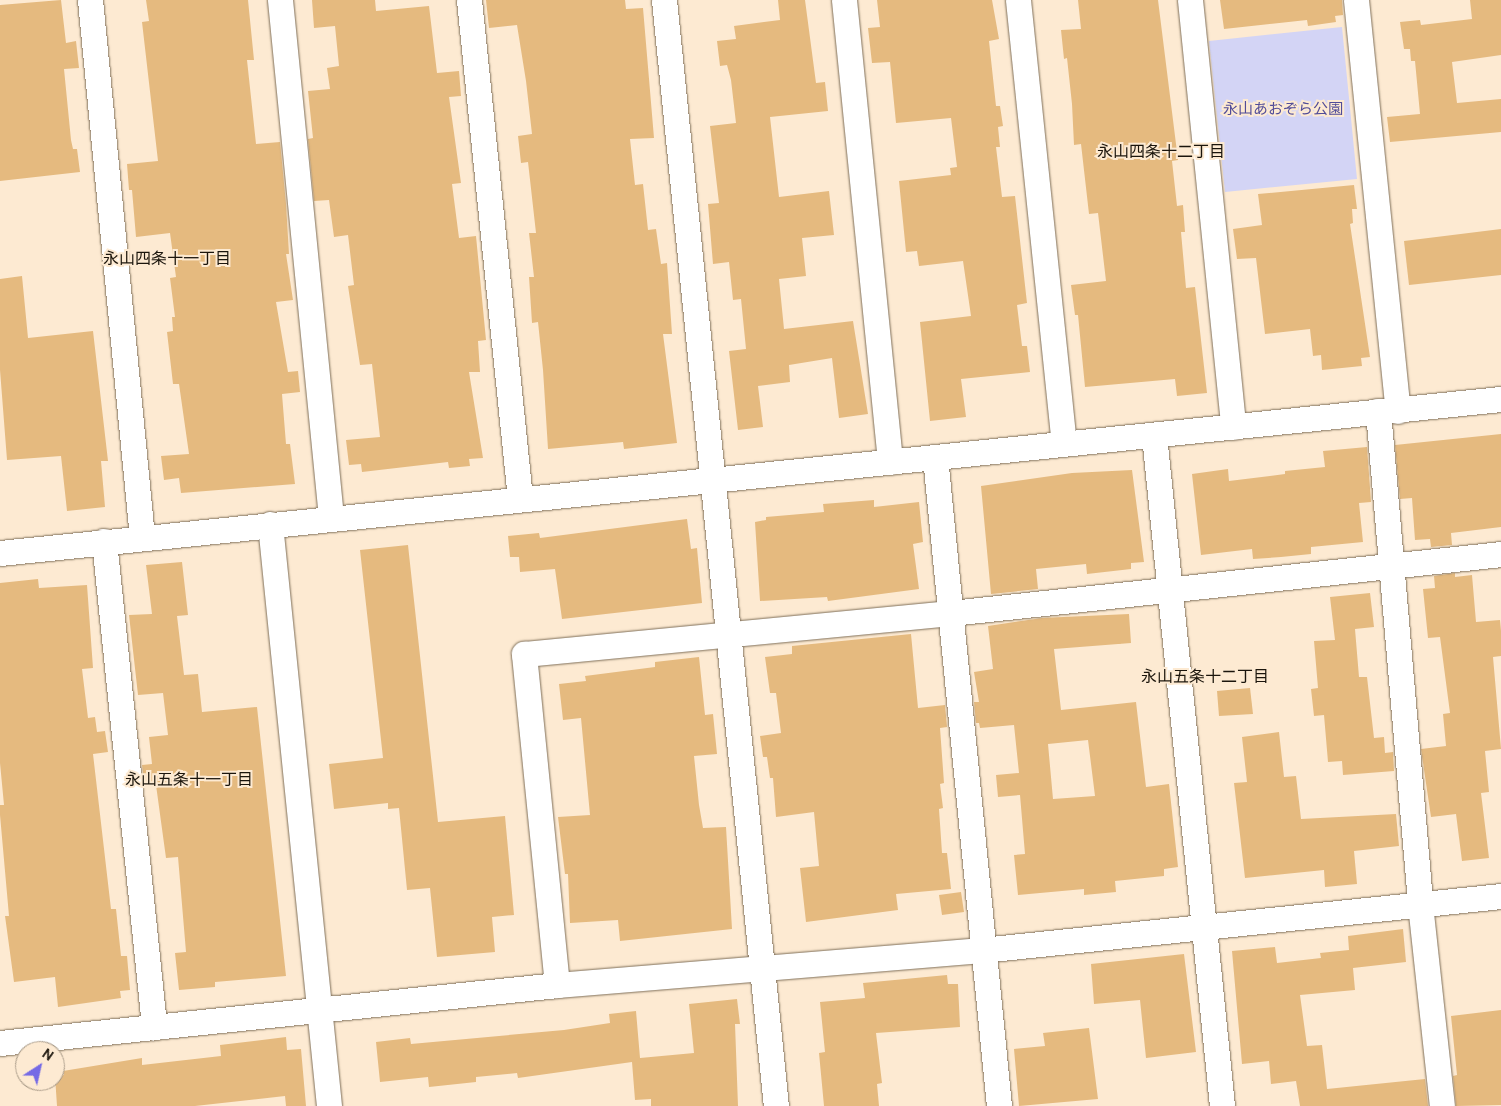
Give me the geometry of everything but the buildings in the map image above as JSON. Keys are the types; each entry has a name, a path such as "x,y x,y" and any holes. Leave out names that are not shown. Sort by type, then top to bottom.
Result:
{"street":[{"path":"90,0 142,537"},
{"path":"280,0 331,517"},
{"path":"469,0 520,499"},
{"path":"664,0 776,1106"},
{"path":"844,0 890,462"},
{"path":"1018,0 1064,443"},
{"path":"1190,0 1233,427"},
{"path":"1356,0 1388,411 1390,565 1420,904 1442,1106"},
{"path":"0,553 331,517 1501,400"},
{"path":"1154,435 1222,1106"},
{"path":"935,457 982,950 999,1106"},
{"path":"270,524 329,1106"},
{"path":"104,541 154,1027"},
{"path":"557,985 524,654 728,632 951,613 1501,554"},
{"path":"0,1042 557,985 761,970 982,950 1204,924 1501,896"}],"green space":[{"name":"永山あおぞら公園","path":"1342,27 1357,179 1225,192 1209,41"}],"district":[{"name":"永山四条十二丁目","path":"1161,152"},
{"name":"永山四条十一丁目","path":"167,259"},
{"name":"永山五条十二丁目","path":"1205,677"},
{"name":"永山五条十一丁目","path":"189,780"}]}
